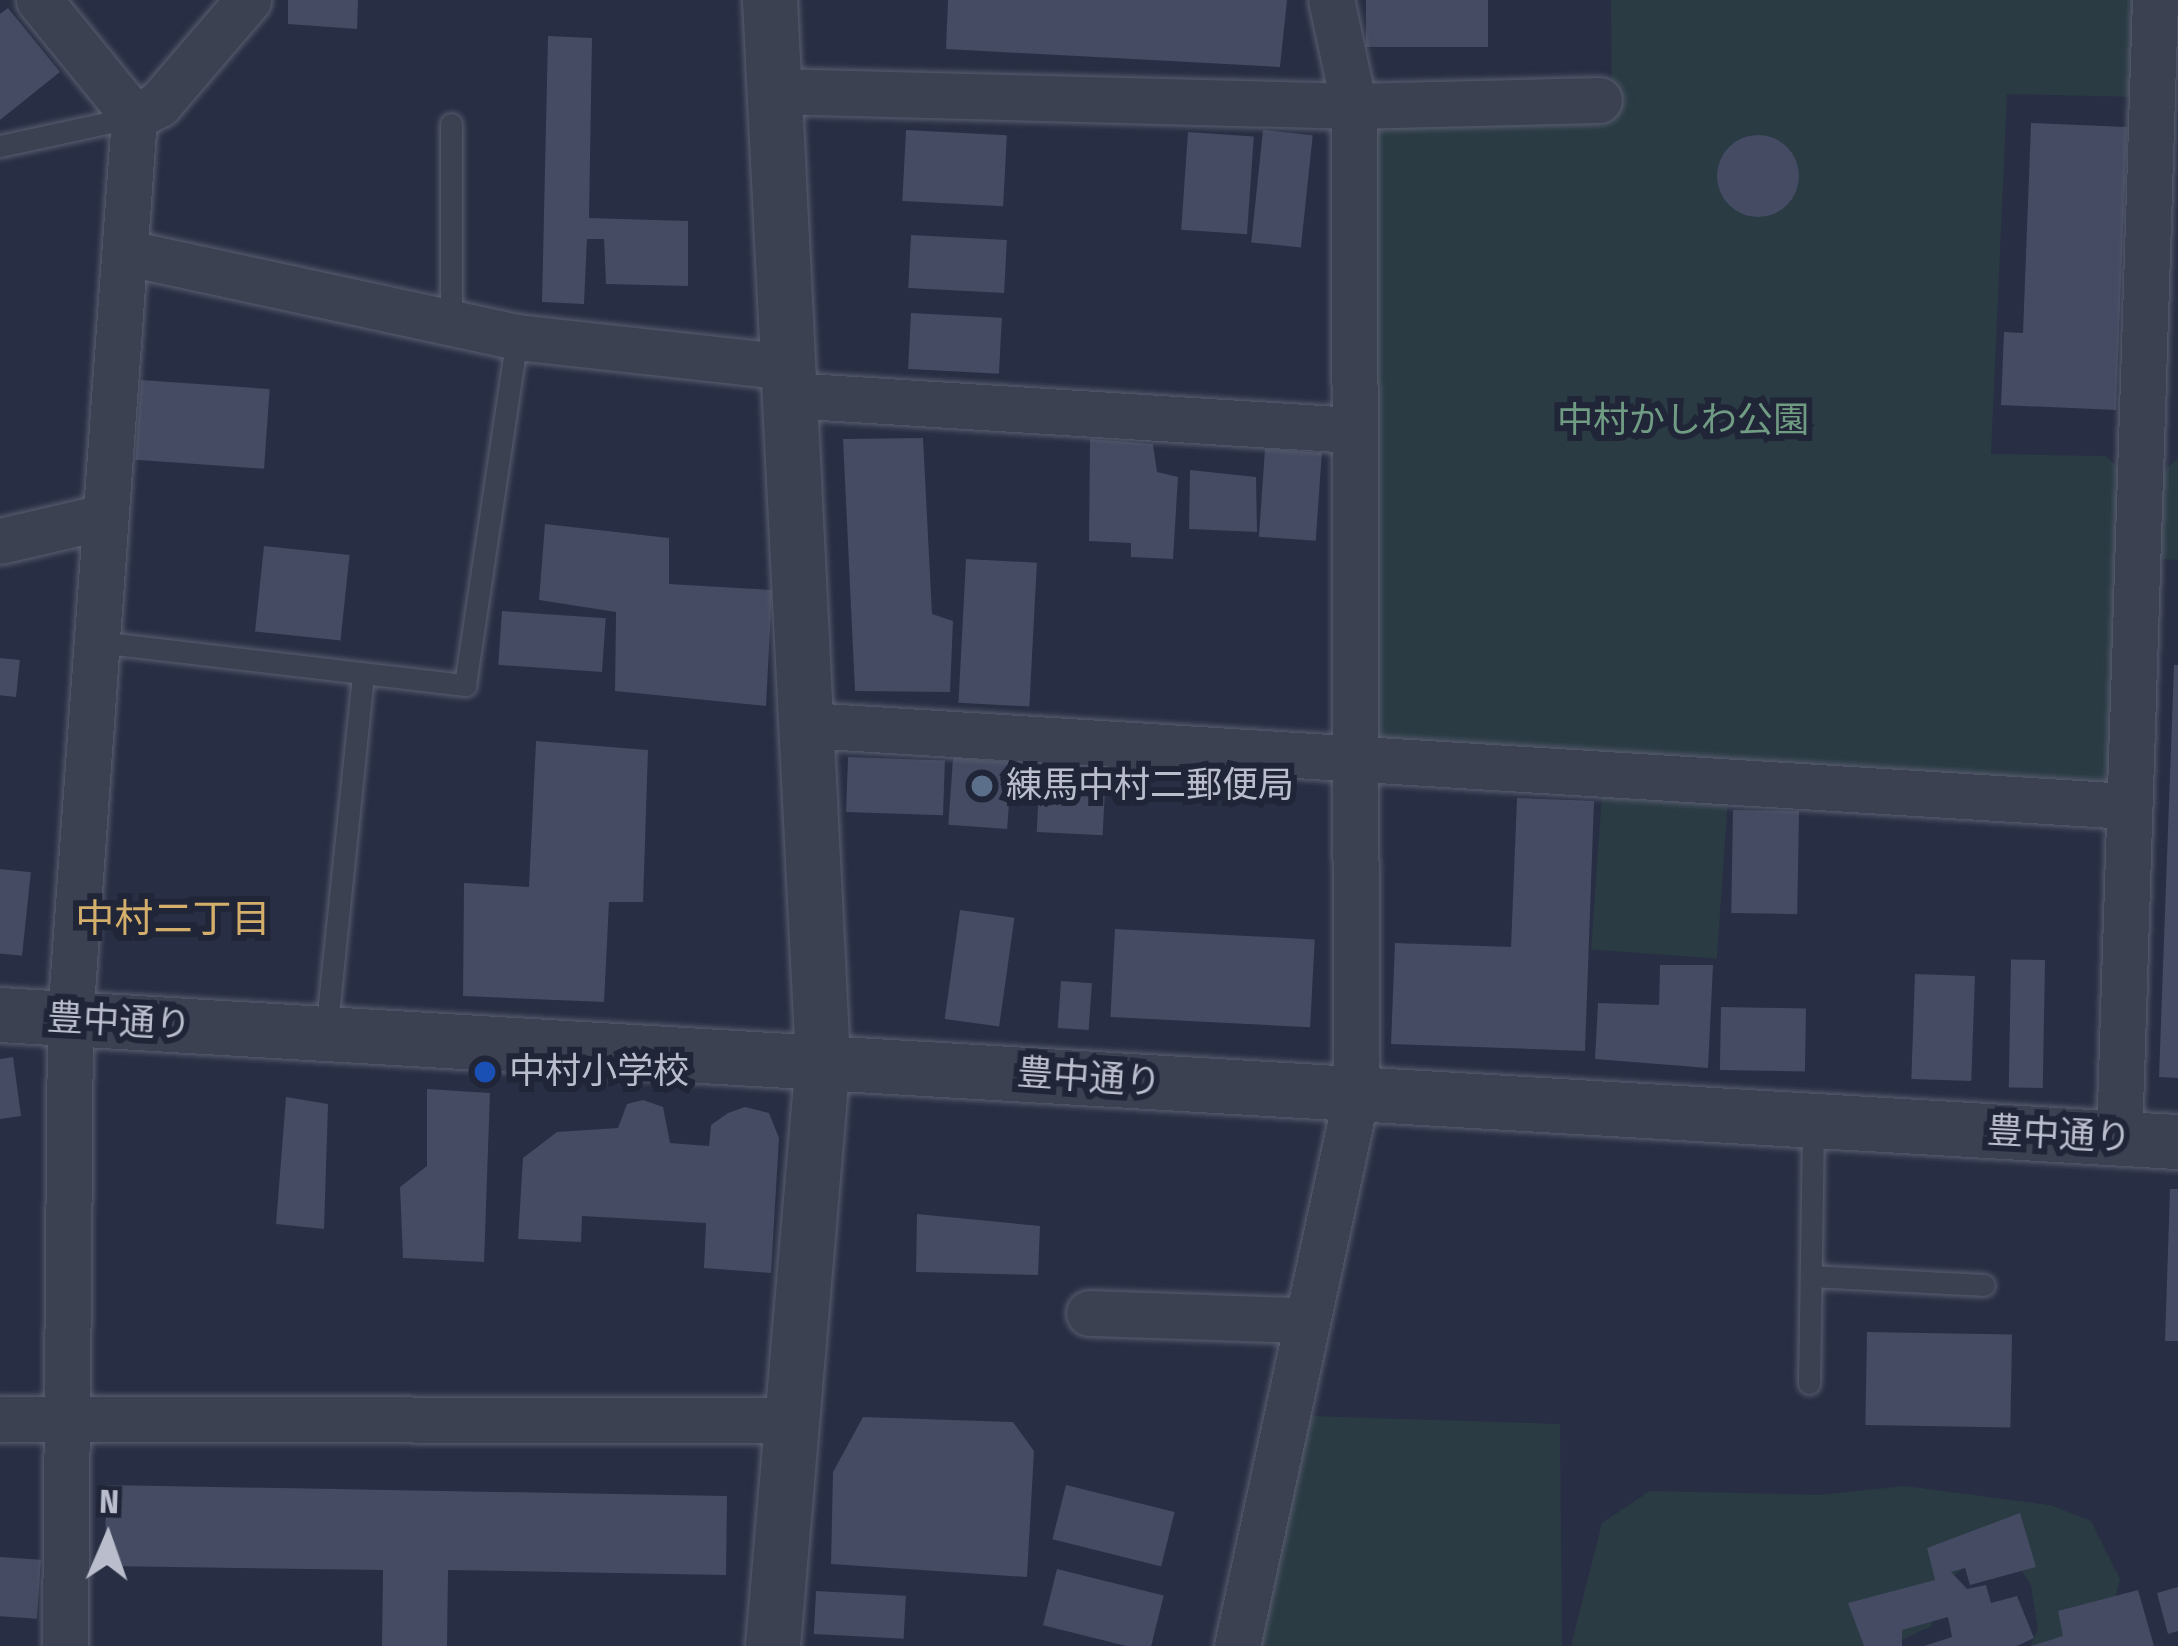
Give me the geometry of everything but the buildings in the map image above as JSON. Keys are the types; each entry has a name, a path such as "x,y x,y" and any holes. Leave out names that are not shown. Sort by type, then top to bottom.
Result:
{"street":[{"path":"39,0 134,117 128,253 103,517 70,1019 64,1646"},
{"path":"134,117 160,104 248,0"},
{"path":"770,0 823,1060 773,1646"},
{"path":"1237,1646 1356,1096 1354,106 1331,0"},
{"path":"2119,1139 2126,806 2159,439 2163,202 2155,0"},
{"path":"774,91 1354,106 1599,100"},
{"path":"128,253 517,337 788,381 1353,430"},
{"path":"0,542 103,517"},
{"path":"807,725 2126,806"},
{"name":"豊中通り","path":"0,1015 2178,1142"},
{"path":"1089,1313 1304,1320"},
{"path":"0,1419 68,1422 493,1414 793,1420"}],"lane":[{"path":"0,146 134,117"},
{"path":"451,124 451,320"},
{"path":"98,642 465,685 517,337"},
{"path":"326,1034 362,676"},
{"path":"1810,1383 1813,1122"},
{"path":"1811,1276 1984,1286"}],"green space":[{"name":"中村かしわ公園","path":"1611,0 2136,0 2133,97 2007,94 1991,454 2106,456 2121,471 2115,775 2097,787 1387,748 1373,730 1370,139 1382,124 1612,114"},
{"path":"2178,458 2178,560 2158,559 2161,474"},
{"path":"1602,794 1728,803 1717,958 1591,950"},
{"path":"1310,1416 1560,1424 1562,1646 1261,1646"},
{"path":"1904,1486 2050,1505 2091,1521 2120,1579 2103,1646 2030,1646 2038,1629 2031,1586 2015,1559 1986,1548 1953,1577 1931,1626 1889,1646 1571,1646 1602,1523 1650,1491 1820,1495"}],"place":[{"name":"練馬中村二郵便局","path":"982,786"},
{"name":"中村小学校","path":"485,1072"}],"district":[{"name":"中村二丁目","path":"173,919"}]}
